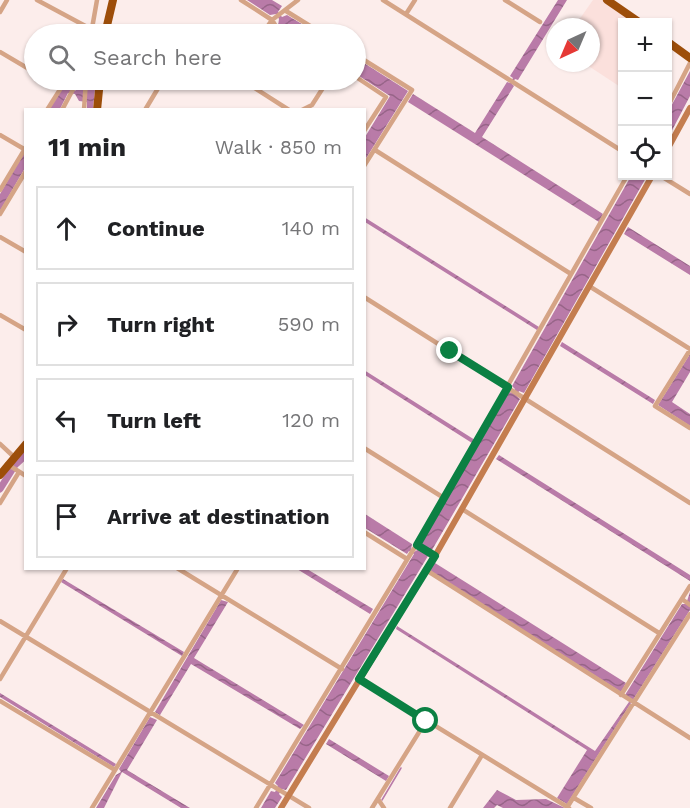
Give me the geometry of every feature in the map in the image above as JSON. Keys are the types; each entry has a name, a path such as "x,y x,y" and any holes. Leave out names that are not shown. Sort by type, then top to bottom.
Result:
{"highway":[{"path":"107,24 113,0"},
{"path":"607,0 633,18"},
{"path":"672,45 690,58"},
{"path":"97,108 99,90"},
{"path":"0,475 24,446"}],"street":[{"path":"0,12 7,0"},
{"path":"37,0 78,24"},
{"path":"92,24 97,0"},
{"path":"241,0 300,24"},
{"path":"271,24 298,0"},
{"path":"384,0 618,149"},
{"path":"406,14 415,0"},
{"path":"505,0 540,22"},
{"path":"278,24 279,15"},
{"path":"0,52 24,66"},
{"path":"366,61 412,90 366,163"},
{"path":"672,98 690,63"},
{"path":"366,84 386,97 366,128"},
{"path":"48,108 58,90"},
{"path":"63,108 72,90"},
{"path":"84,108 85,90"},
{"path":"147,108 157,90"},
{"path":"259,90 287,108"},
{"path":"306,108 312,105 322,90"},
{"path":"279,108 282,104"},
{"path":"672,141 690,110"},
{"path":"0,135 24,147"},
{"path":"0,190 24,150"},
{"path":"375,150 571,274"},
{"path":"0,214 24,174"},
{"path":"256,808 273,786 407,559 419,546 444,498 510,389 571,274 625,180"},
{"path":"281,808 285,794 359,679 426,570 432,554 462,509 650,180"},
{"path":"667,180 690,194"},
{"path":"0,237 24,251"},
{"path":"589,286 690,349 655,406 690,428"},
{"path":"366,298 690,503"},
{"path":"0,315 24,329"},
{"path":"0,444 14,456"},
{"path":"366,449 444,498"},
{"path":"8,465 24,475"},
{"path":"0,503 18,471"},
{"path":"462,509 659,633"},
{"path":"366,533 407,559"},
{"path":"419,546 432,554"},
{"path":"0,680 66,570"},
{"path":"180,570 342,669"},
{"path":"92,808 237,570"},
{"path":"426,570 690,738"},
{"path":"621,695 659,633 686,602 690,586"},
{"path":"359,679 568,807 632,701 690,614"},
{"path":"0,621 309,808"},
{"path":"0,701 115,771"},
{"path":"372,808 426,721"},
{"path":"450,808 482,755"},
{"path":"574,798 591,808"},
{"path":"378,799 384,808"}],"shaded area":[{"path":"593,0 604,0 630,18 618,18 618,85 598,72 600,72 600,18 580,18"}],"water":[{"path":"247,0 272,0 282,6 278,12 282,17 287,15 302,24 278,24 279,19 276,14 270,15"},
{"path":"558,0 567,0 556,18 547,18"},
{"path":"546,19 546,34 518,80 515,79 512,84 514,86 482,137 603,214 599,222 408,102 413,94 475,133 507,82 510,83 513,78 510,76"},
{"path":"366,64 408,91 366,158 366,135 390,96 366,80"},
{"path":"690,71 690,96 672,130 672,105"},
{"path":"61,90 95,90 93,108 87,108 87,102 79,101 75,94 68,93 60,108 50,108"},
{"path":"24,152 24,170 0,211 0,194"},
{"path":"629,180 645,180 524,393 519,391 517,396 520,399 432,550 429,549 428,556 286,790 282,789 279,794 282,797 275,808 261,808 271,791 275,792 278,786 275,783 414,554 409,551 407,554 366,529 366,515 412,544 411,550 414,552 424,546 421,543 509,392 513,393 515,389 512,386"},
{"path":"366,218 539,327 537,330 366,223"},
{"path":"628,227 690,266 690,275 624,234"},
{"path":"562,342 655,400 653,404 560,346"},
{"path":"690,354 690,372 672,402 690,414 690,426 658,405"},
{"path":"366,371 475,440 472,443 366,376"},
{"path":"499,455 690,575 690,581 496,459"},
{"path":"435,563 626,683 621,692 429,571"},
{"path":"299,570 309,570 373,609 370,614"},
{"path":"63,579 184,652 182,656 61,582"},
{"path":"690,592 690,610 567,804 557,798 587,750 396,629 397,626 595,751 631,699 625,695 682,604 686,604"},
{"path":"221,600 228,602 194,658 304,725 300,729 191,664 160,715 155,712"},
{"path":"0,693 116,764 114,767 0,697"},
{"path":"150,717 157,720 127,770 190,808 181,808 122,772 104,808 96,808 116,775 121,772 119,769"},
{"path":"329,739 389,776 386,781 326,744"},
{"path":"497,790 516,800 546,799 565,808 503,808 497,805 494,808 483,808"}],"waterway":[{"path":"0,489 15,465 24,457"},
{"path":"382,800 401,768"}],"route":[{"path":"426,721 359,679 435,556 417,545 508,387 450,351"}]}
